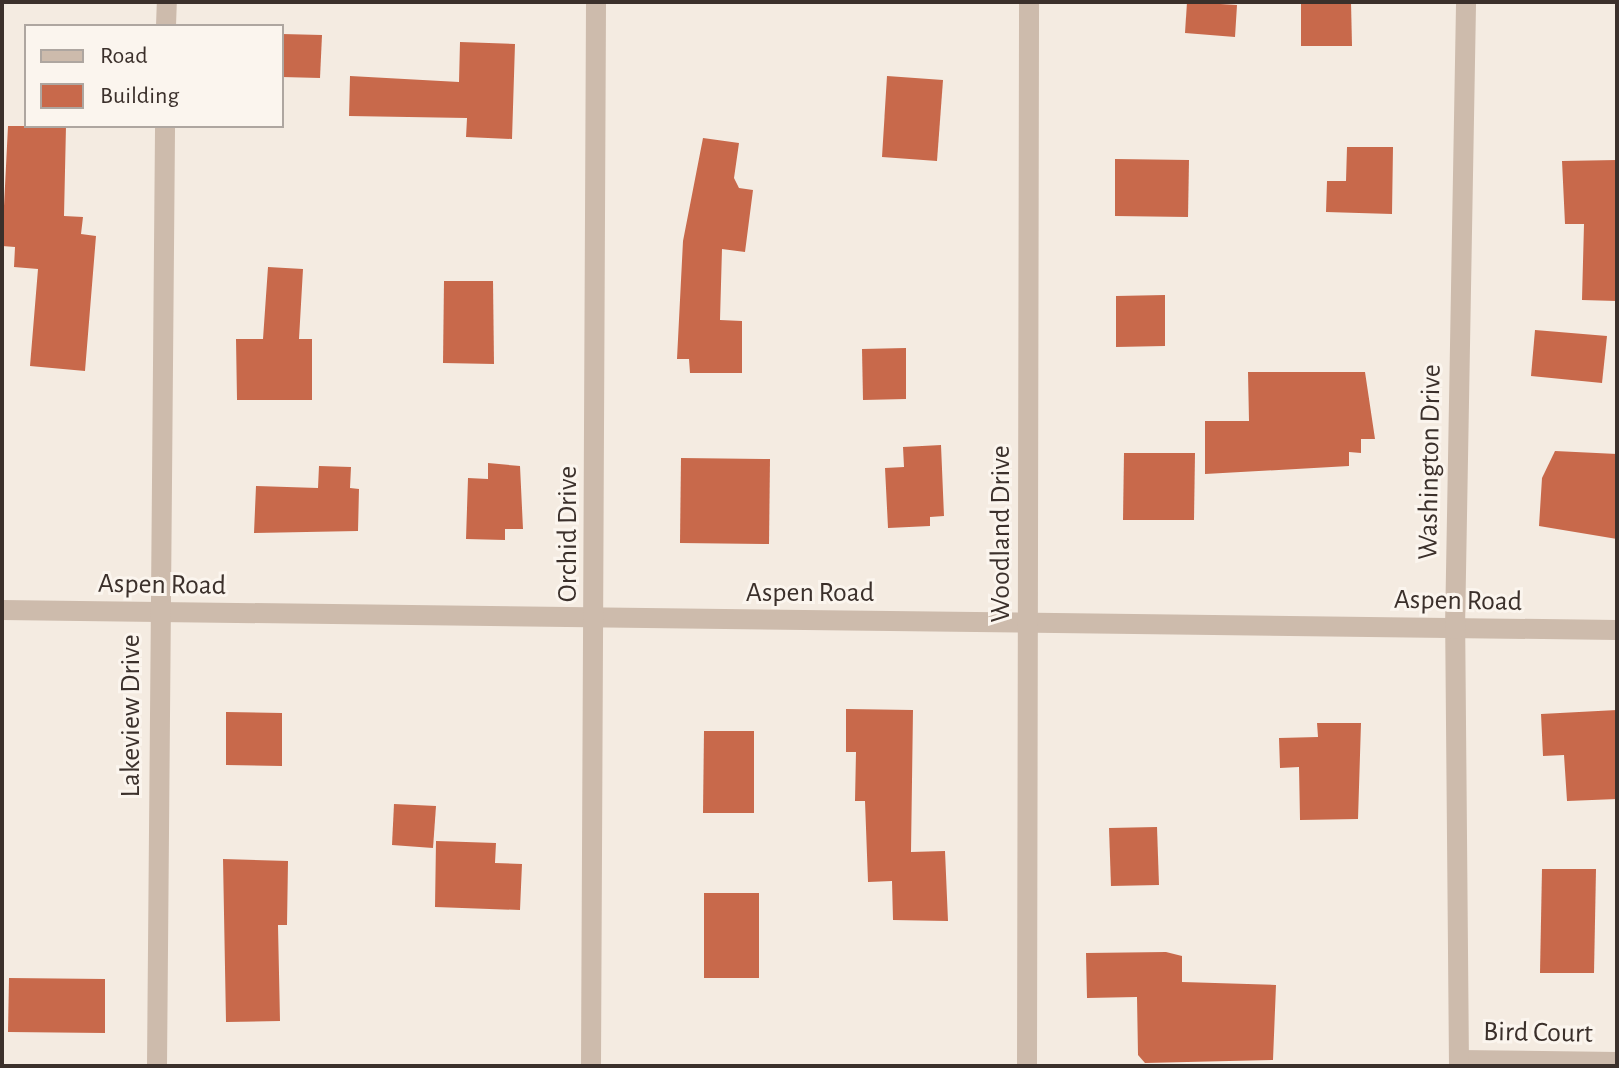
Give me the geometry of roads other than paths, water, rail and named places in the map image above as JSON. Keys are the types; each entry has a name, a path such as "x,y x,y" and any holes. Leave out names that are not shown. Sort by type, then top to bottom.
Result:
{"street":[{"path":"166,24 167,2"},
{"name":"Orchid Drive","path":"591,1066 596,620 596,2"},
{"name":"Woodland Drive","path":"1027,1066 1029,2"},
{"name":"Washington Drive","path":"1459,1063 1455,629 1466,2"},
{"name":"Lakeview Drive","path":"157,1066 165,128"},
{"name":"Aspen Road","path":"2,610 596,620 1617,630"},
{"name":"Bird Court","path":"1459,1063 1617,1062"}]}
